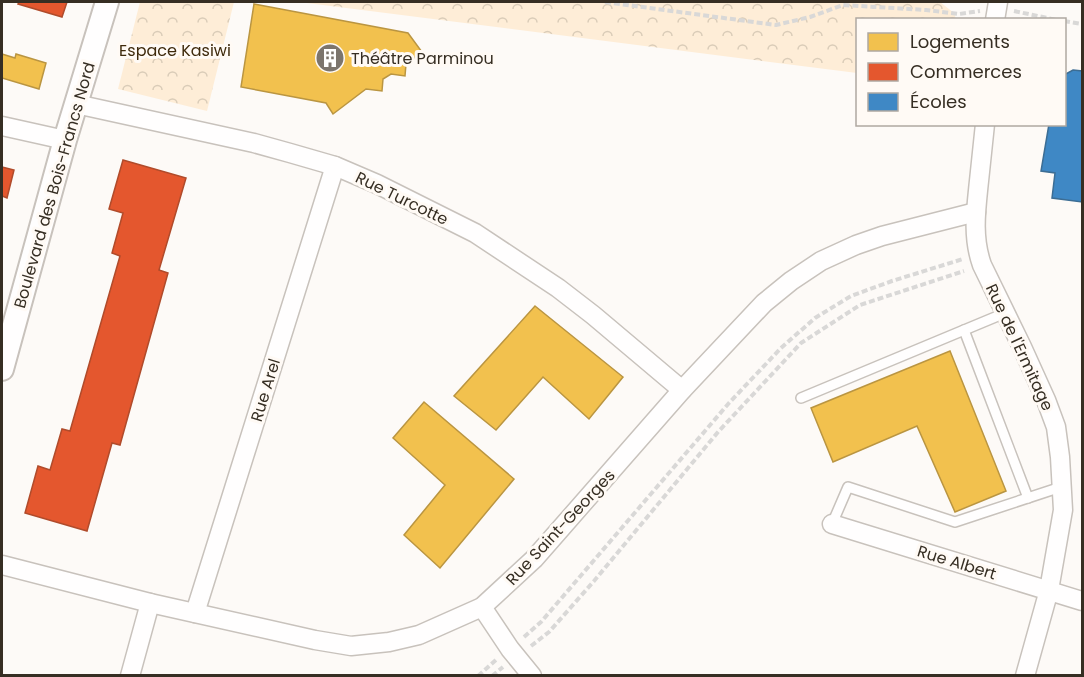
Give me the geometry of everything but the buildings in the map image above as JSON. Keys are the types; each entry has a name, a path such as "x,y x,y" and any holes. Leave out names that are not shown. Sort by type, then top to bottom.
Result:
{"street":[{"name":"Boulevard des Bois-Francs Nord","path":"2,369 65,140 107,2"},
{"name":"Rue Turcotte","path":"76,104 254,143 335,166 377,184 475,233 558,288 682,390"},
{"path":"2,126 65,140"},
{"name":"Rue de l'Ermitage","path":"985,126 975,212 975,232 980,259 1046,400 1056,427 1060,457 1062,510 1049,590 1025,675"},
{"name":"Rue Arel","path":"195,613 335,166"},
{"name":"Rue Saint-Georges","path":"2,566 150,603 351,646 389,642 419,635 482,607 534,559 682,390 764,303 790,281 821,261 856,244 975,212"},
{"name":"Rue Albert","path":"831,524 1083,601"},
{"path":"130,675 150,603"},
{"path":"482,607 513,653 532,675"}],"lane":[{"path":"801,398 1005,313"},
{"path":"964,330 1028,498"},
{"path":"831,524 848,487 955,522 1061,488"}],"path":[{"path":"604,2 776,26 843,5 959,14 996,10 1045,18"},
{"path":"1066,21 1082,25"},
{"path":"492,675 541,622 729,404 782,348 815,318 851,296 891,281 955,262 980,259"},
{"path":"478,675 549,632 718,432 801,344 860,305 980,259"}],"green space":[{"name":"Espace Kasiwi","path":"140,2 234,2 207,111 118,89"},
{"path":"299,2 940,2 954,13 956,18 856,18 856,73"}],"place":[{"name":"Théâtre Parminou","path":"330,58"}]}
